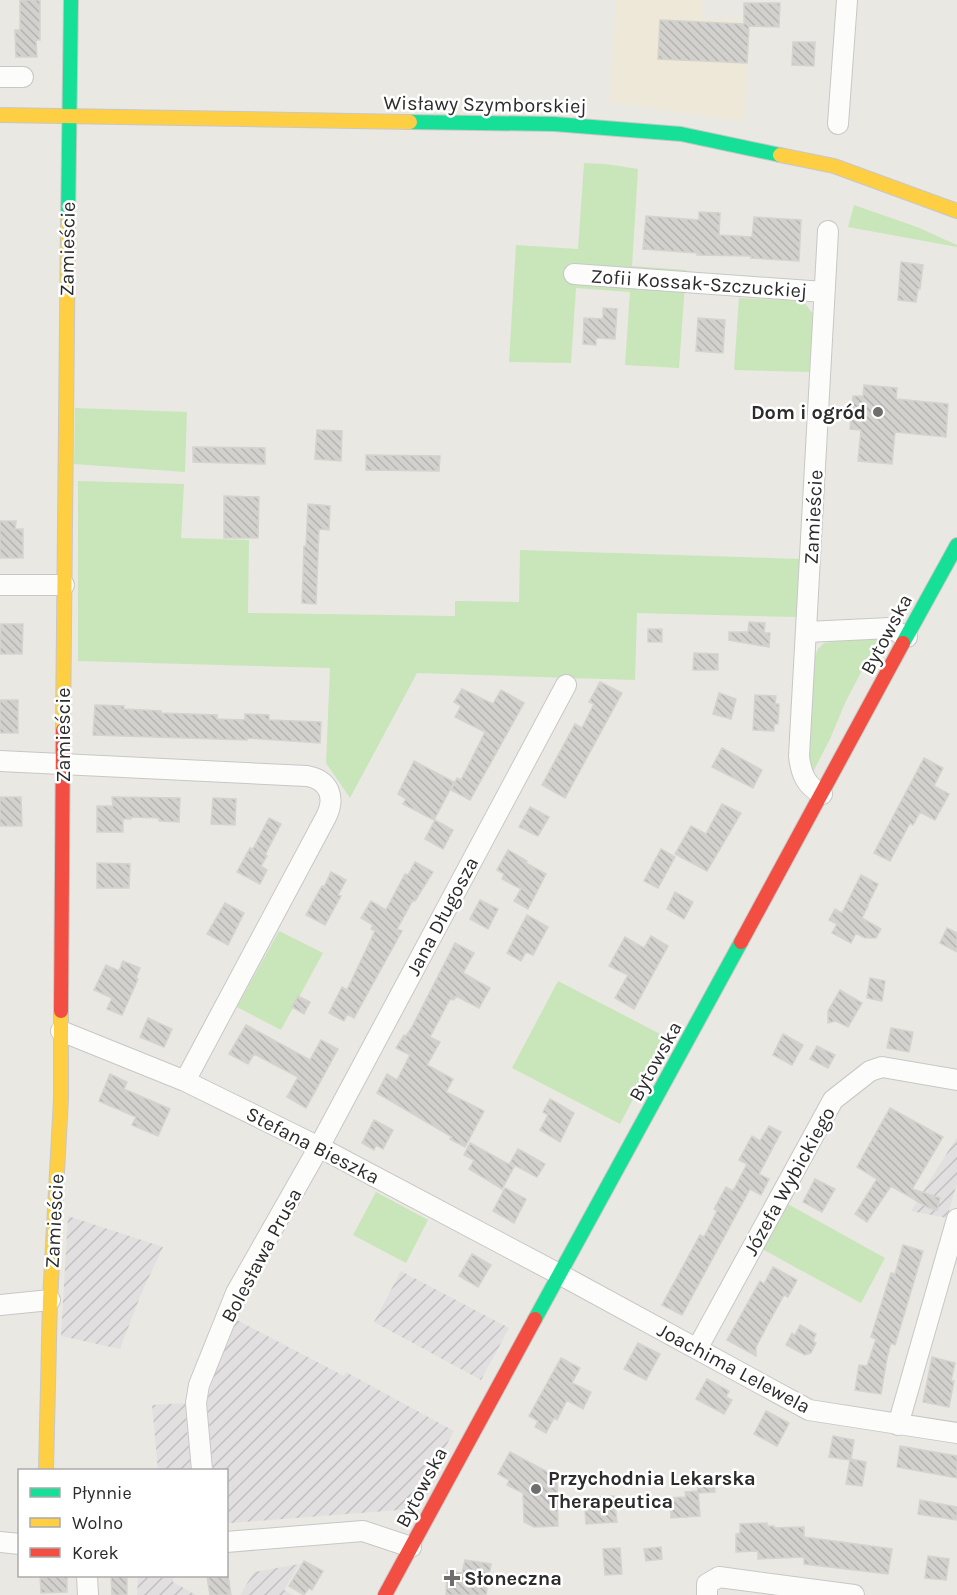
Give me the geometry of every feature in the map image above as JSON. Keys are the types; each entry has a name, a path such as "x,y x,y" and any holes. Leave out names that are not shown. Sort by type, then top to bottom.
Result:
{"street":[{"name":"Zamieście","path":"46,1469 50,1300 61,1099 71,0"},
{"path":"838,124 847,0"},
{"path":"0,77 23,77"},
{"name":"Wisławy Szymborskiej","path":"0,116 554,124 681,134 834,166 957,211"},
{"name":"Zamieście","path":"822,794 809,786 804,779 799,756 828,231"},
{"name":"Zofii Kossak-Szczuckiej","path":"574,274 824,292"},
{"name":"Bytowska","path":"385,1595 957,545"},
{"path":"0,585 64,585"},
{"path":"807,632 890,628 907,637"},
{"name":"Jana Długosza","path":"319,1147 566,685"},
{"path":"0,761 63,766 307,776 318,778 326,785 331,807 185,1081"},
{"name":"Stefana Bieszka","path":"61,1031 185,1081 319,1147 558,1274"},
{"name":"Józefa Wybickiego","path":"697,1349 833,1100 870,1071 882,1066 957,1080"},
{"name":"Bolesława Prusa","path":"202,1469 196,1403 200,1385 236,1293 319,1147"},
{"path":"898,1425 957,1219"},
{"name":"Joachima Lelewela","path":"558,1274 808,1410 957,1433"},
{"path":"0,1305 50,1300"},
{"path":"228,1542 363,1531 411,1547"},
{"path":"0,1542 18,1544"},
{"path":"87,1577 88,1595"},
{"path":"707,1595 707,1584 719,1577 854,1595"}],"shaded area":[{"path":"616,0 703,0 702,19 742,20 742,29 750,29 744,122 610,102"},
{"path":"957,1137 957,1183 947,1218 911,1211"},
{"path":"68,1216 163,1247 141,1294 120,1349 61,1336"},
{"path":"401,1271 509,1328 481,1380 374,1322"},
{"path":"237,1320 344,1376 346,1372 454,1431 412,1509 230,1523 228,1522 228,1469 213,1469 207,1401 216,1367"},
{"path":"185,1403 191,1469 158,1469 152,1405"},
{"path":"300,1564 284,1590 293,1595 240,1595 254,1572"},
{"path":"138,1577 173,1577 173,1582 196,1595 137,1595"}],"green space":[{"path":"584,163 638,169 632,266 686,270 679,368 625,365 630,292 576,288 571,363 509,362 516,245 578,249"},
{"path":"854,205 917,227 957,247 848,227"},
{"path":"739,298 803,301 814,315 809,372 734,370"},
{"path":"75,408 187,412 185,472 74,464"},
{"path":"78,481 184,484 181,538 249,540 248,613 455,616 455,601 519,602 520,550 800,559 797,617 637,613 635,680 417,673 350,798 326,763 330,668 78,661"},
{"path":"880,636 812,774 807,750 813,661 818,649 824,643"},
{"path":"279,931 323,953 281,1030 237,1007"},
{"path":"558,981 666,1037 620,1124 512,1068"},
{"path":"376,1192 428,1220 406,1263 353,1235"},
{"path":"786,1203 885,1258 861,1303 760,1248"}],"building":[{"path":"20,0 40,0 40,40 36,40 37,57 16,57 15,30 20,30"},
{"path":"744,3 780,3 779,27 749,26 747,63 658,59 660,20 744,24"},
{"path":"793,42 815,42 814,66 792,65"},
{"path":"699,212 720,213 719,235 752,237 754,217 801,220 799,261 751,258 751,256 697,255 697,253 643,249 646,216 699,220"},
{"path":"901,262 923,265 916,302 898,300"},
{"path":"603,308 617,309 615,339 596,338 596,345 583,344 584,318 603,319"},
{"path":"698,318 725,320 723,353 696,351"},
{"path":"864,385 897,388 896,399 948,404 946,437 895,432 892,464 858,461 861,430 850,429 853,396 863,396"},
{"path":"317,430 342,431 341,461 315,459"},
{"path":"193,447 265,448 265,464 193,462"},
{"path":"366,455 440,456 439,471 366,470"},
{"path":"224,496 259,497 258,538 224,538"},
{"path":"308,504 330,506 329,530 319,529 316,604 302,603"},
{"path":"0,521 16,521 15,529 23,529 23,558 0,558"},
{"path":"749,622 765,623 764,633 770,633 769,647 729,640 729,632 748,632"},
{"path":"1,624 23,624 22,654 0,654"},
{"path":"648,629 662,629 662,642 648,642"},
{"path":"694,653 718,654 718,670 693,670"},
{"path":"600,682 622,693 565,798 542,785 575,724 582,728 594,704 589,702"},
{"path":"462,689 493,704 501,690 524,703 470,800 451,790 457,778 461,780 485,732 455,717 461,706 454,702"},
{"path":"719,693 736,699 731,719 713,714"},
{"path":"755,695 776,696 775,704 779,704 778,724 774,724 774,731 753,730"},
{"path":"0,700 18,700 18,733 0,733"},
{"path":"95,705 124,706 124,709 161,711 161,713 217,715 217,719 245,720 245,714 269,715 269,720 321,722 320,743 247,738 247,740 93,735"},
{"path":"722,748 762,770 753,788 712,767"},
{"path":"924,758 943,768 934,786 949,794 935,820 920,812 913,825 910,823 890,861 874,853"},
{"path":"414,761 454,782 434,820 403,804 406,799 398,794"},
{"path":"0,797 21,797 22,826 0,826"},
{"path":"112,797 180,798 179,822 159,821 159,818 131,817 131,819 123,819 123,832 97,832 97,806 113,806"},
{"path":"213,798 236,799 235,825 211,824"},
{"path":"722,804 741,813 707,871 675,854 691,826 706,834"},
{"path":"530,807 549,817 538,836 519,827"},
{"path":"269,818 281,824 261,866 267,870 260,884 237,872 250,848 253,849"},
{"path":"435,820 453,830 443,849 425,839"},
{"path":"661,849 675,857 658,888 644,881"},
{"path":"508,850 546,874 528,909 514,901 521,889 502,879 504,874 497,870"},
{"path":"415,862 433,872 415,901 413,900 397,929 402,931 354,1018 347,1014 344,1021 329,1013 342,987 347,990 375,931 371,929 373,925 361,918 371,901 386,910 405,874 408,875"},
{"path":"97,863 130,864 129,888 97,888"},
{"path":"331,872 346,880 338,895 341,896 325,925 306,915"},
{"path":"861,875 878,884 862,918 881,929 876,938 865,938 856,933 851,943 832,933 837,924 829,920 835,909 842,913"},
{"path":"675,892 693,902 684,919 667,909"},
{"path":"480,900 498,909 488,929 470,919"},
{"path":"225,903 244,913 228,945 207,934"},
{"path":"527,915 548,927 533,955 526,952 521,961 507,953"},
{"path":"947,928 957,933 957,952 940,943"},
{"path":"651,936 668,946 634,1009 615,998 628,975 609,966 625,937 644,948"},
{"path":"455,943 474,953 463,973 490,988 479,1008 456,996 454,1000 450,999 430,1037 440,1042 427,1065 453,1079 446,1092 484,1111 465,1147 377,1093 387,1074 397,1080 410,1055 396,1048 412,1027"},
{"path":"123,961 140,968 136,978 138,979 122,1015 107,1009 112,998 94,990 106,965 119,971"},
{"path":"870,978 885,981 882,1001 867,998"},
{"path":"840,990 862,1003 848,1027 836,1021 828,1023 828,1011"},
{"path":"298,996 310,1002 304,1014 292,1007"},
{"path":"148,1018 172,1029 164,1047 140,1037"},
{"path":"246,1025 310,1060 321,1040 338,1049 306,1108 287,1097 298,1077 254,1054 248,1064 229,1054"},
{"path":"891,1028 913,1032 909,1052 887,1048"},
{"path":"783,1034 803,1045 792,1065 773,1055"},
{"path":"817,1046 835,1055 828,1068 810,1059"},
{"path":"110,1074 127,1082 124,1089 170,1109 158,1136 132,1125 136,1117 99,1101"},
{"path":"550,1099 574,1113 560,1142 540,1130 548,1115 543,1112"},
{"path":"890,1108 943,1137 912,1189 940,1198 937,1210 929,1208 891,1186 867,1222 855,1214 877,1179 857,1167"},
{"path":"374,1120 393,1130 383,1149 376,1145 374,1150 362,1143"},
{"path":"769,1126 781,1132 759,1174 769,1179 761,1195 750,1189 682,1315 662,1305 700,1235 704,1237 717,1211 714,1209 726,1187 733,1191 747,1164 739,1160 752,1136 760,1141"},
{"path":"470,1143 514,1167 502,1189 469,1169 474,1160 464,1155"},
{"path":"518,1149 545,1164 537,1177 510,1163"},
{"path":"815,1179 835,1189 822,1212 803,1202"},
{"path":"505,1188 526,1199 514,1223 493,1211"},
{"path":"903,1245 923,1251 895,1345 891,1343 881,1394 855,1390 859,1365 867,1366 876,1339 871,1337 891,1273 895,1274"},
{"path":"472,1254 491,1265 478,1287 459,1276"},
{"path":"773,1267 797,1280 788,1297 784,1295 767,1326 756,1347 756,1356 727,1340 760,1281 764,1284"},
{"path":"800,1325 816,1334 813,1341 816,1343 811,1353 805,1355 786,1345 792,1333 795,1335"},
{"path":"638,1343 660,1354 646,1380 624,1369"},
{"path":"932,1357 955,1363 949,1407 923,1402"},
{"path":"561,1358 580,1368 572,1383 591,1392 583,1409 567,1400 557,1420 554,1418 546,1433 535,1427 538,1421 529,1416"},
{"path":"707,1379 729,1391 726,1397 732,1400 724,1414 696,1399"},
{"path":"766,1411 789,1423 777,1446 754,1434"},
{"path":"833,1436 854,1440 851,1459 866,1462 862,1486 846,1484 850,1460 829,1457"},
{"path":"900,1446 957,1456 957,1478 897,1467"},
{"name":"Przychodnia Lekarska Therapeutica","path":"510,1452 557,1477 558,1526 534,1527 524,1522 523,1493 507,1485 509,1480 498,1474"},
{"path":"714,1476 715,1492 698,1493 697,1477"},
{"path":"698,1491 700,1516 671,1518 670,1498 686,1497 685,1492"},
{"path":"614,1496 617,1522 586,1524 584,1498"},
{"path":"920,1500 957,1507 957,1520 918,1514"},
{"path":"767,1523 767,1526 774,1526 774,1528 804,1527 804,1537 892,1549 888,1574 804,1564 804,1557 758,1559 758,1551 736,1552 736,1534 740,1533 740,1524"},
{"path":"661,1547 662,1559 646,1561 644,1549"},
{"path":"620,1548 622,1574 605,1575 603,1549"},
{"path":"928,1556 949,1559 946,1580 925,1578"},
{"path":"465,1560 491,1564 486,1595 446,1595 447,1571 462,1573"},
{"path":"304,1561 323,1571 312,1590 309,1588 304,1595 289,1586"},
{"path":"228,1575 231,1595 210,1595 207,1577 228,1577"},
{"path":"40,1577 67,1577 67,1592 41,1593"},
{"path":"111,1577 127,1577 127,1595 112,1595"}],"traffic: fast":[{"path":"68,221 71,0"},
{"path":"410,122 554,124 681,134 780,155"},
{"path":"903,643 957,545"},
{"path":"535,1319 741,942"}],"traffic: slow":[{"path":"0,115 410,122"},
{"path":"780,155 834,166 957,211"},
{"path":"63,730 68,221"},
{"path":"46,1469 50,1300 61,1099 61,1011"}],"traffic: jam":[{"path":"741,942 903,643"},
{"path":"61,1011 63,730"},
{"path":"385,1595 535,1319"}],"place":[{"name":"Dom i ogród","path":"878,412"},
{"name":"Przychodnia Lekarska Therapeutica","path":"536,1489"},
{"name":"Słoneczna","path":"452,1578"}]}
